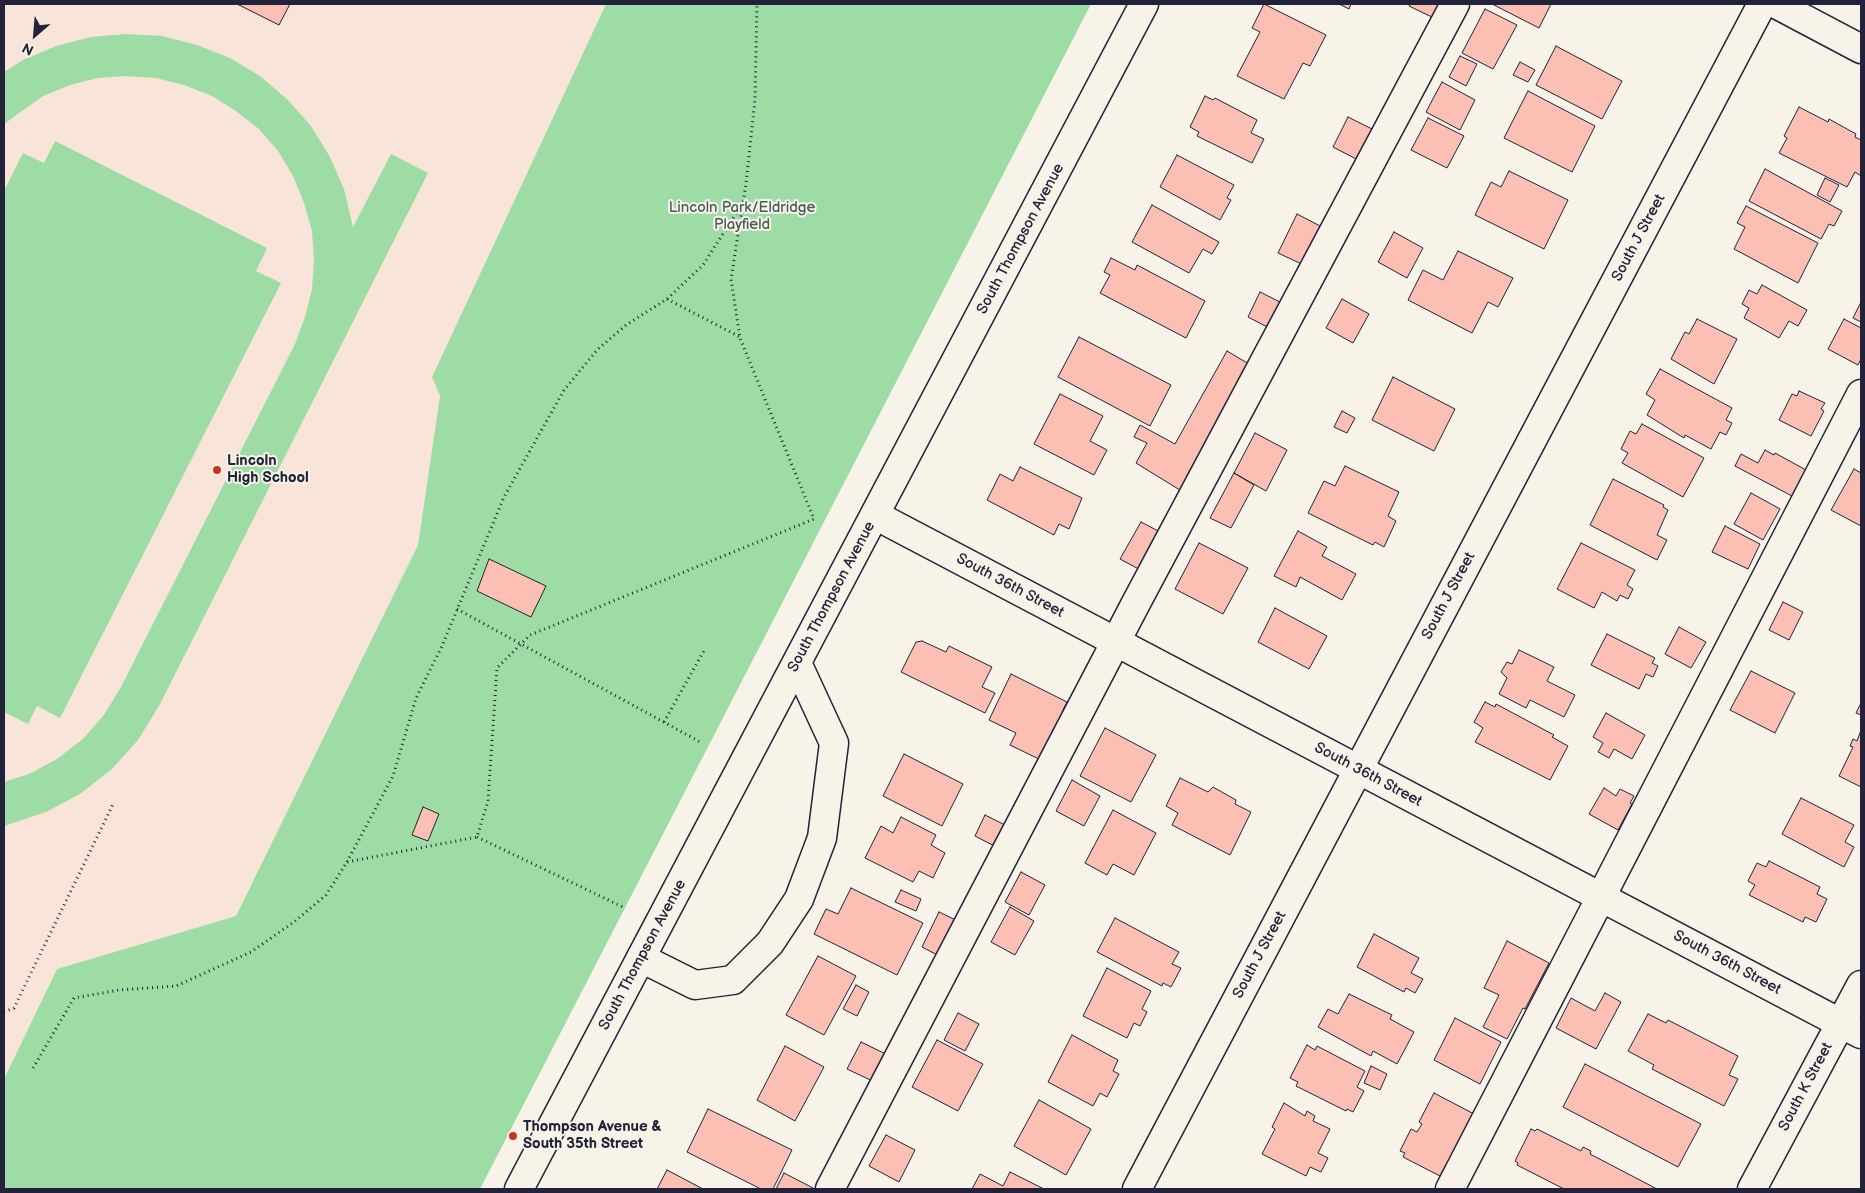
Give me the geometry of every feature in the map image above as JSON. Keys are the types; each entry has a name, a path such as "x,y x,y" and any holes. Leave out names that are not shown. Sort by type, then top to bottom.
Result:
{"street":[{"name":"South Thompson Avenue","path":"518,1189 1144,4"},
{"path":"830,1189 1116,642 1455,4"},
{"name":"South J Street","path":"1137,1189 1762,4"},
{"path":"1776,4 1861,48"},
{"path":"1450,1189 1861,394"},
{"name":"South 36th Street","path":"875,515 1851,1028"},
{"path":"641,958 695,985 733,980 770,943 799,899 822,838 834,742 797,663"},
{"name":"South K Street","path":"1752,1189 1851,1028 1861,985"}],"path":[{"path":"477,837 488,801 497,668 519,644 530,636 814,519 740,338 732,279 744,201 755,99 757,4"},
{"path":"32,1068 74,998 119,990 176,986 251,952 294,922 326,895 347,862 393,776 416,698 442,646 504,497 564,390 598,350 626,325 667,299 703,265 744,201"},
{"path":"667,299 740,338"},
{"path":"457,609 702,743"},
{"path":"664,722 705,649"},
{"path":"4,1012 14,1008 114,802"},
{"path":"347,862 477,837 625,908"}],"shaded area":[{"name":"Lincoln High School","path":"4,4 606,4 432,377 440,396 418,545 236,916 57,969 4,1079"}],"green space":[{"name":"Lincoln Park/Eldridge Playfield","path":"606,4 1091,4 480,1189 4,1189 4,1079 57,969 236,916 418,545 440,396 432,377"},
{"path":"126,34 162,36 197,45 230,58 260,76 288,100 311,126 330,157 344,189 353,227 391,154 428,173 159,706 138,740 112,769 80,794 46,812 4,826 4,782 29,774 57,759 83,739 104,715 121,687 295,344 305,317 312,289 314,260 312,231 304,203 293,176 278,151 259,129 236,111 212,96 184,85 156,78 127,76 98,78 70,85 43,96 4,124 4,72 23,60 56,46 91,37"},
{"path":"55,141 267,248 256,271 281,283 60,718 37,706 28,724 4,712 4,191 23,153 44,163"}],"building":[{"path":"237,4 290,4 279,25"},
{"path":"1264,4 1326,35 1310,66 1303,63 1284,99 1237,76 1260,32 1252,28"},
{"path":"1339,4 1351,4 1349,9"},
{"path":"1410,4 1446,4 1438,20 1409,6"},
{"path":"1492,4 1551,4 1539,28"},
{"path":"1485,9 1517,25 1493,69 1462,53"},
{"path":"1556,46 1622,81 1602,119 1536,85"},
{"path":"1460,56 1477,64 1466,86 1449,77"},
{"path":"1520,62 1535,70 1528,82 1513,75"},
{"path":"1442,82 1475,100 1460,130 1426,112"},
{"path":"1528,91 1595,126 1572,172 1504,138"},
{"path":"1205,96 1213,100 1215,98 1257,120 1251,133 1264,139 1252,163 1197,136 1199,132 1190,127"},
{"path":"1799,107 1828,122 1829,119 1856,134 1855,137 1861,140 1861,176 1855,172 1847,187 1779,153 1787,138 1784,136"},
{"path":"1348,117 1378,132 1362,162 1333,147"},
{"path":"1428,118 1464,136 1447,168 1411,150"},
{"path":"1177,155 1234,185 1227,198 1231,200 1220,220 1160,187"},
{"path":"1765,169 1842,211 1834,226 1829,224 1821,239 1749,201"},
{"path":"1509,171 1568,200 1544,249 1475,215 1491,182 1501,187"},
{"path":"1825,178 1839,185 1830,202 1817,195"},
{"path":"1152,205 1219,242 1212,254 1203,249 1189,273 1132,242"},
{"path":"1746,206 1818,243 1798,283 1734,249 1745,227 1737,223"},
{"path":"1297,214 1326,229 1308,267 1278,253"},
{"path":"1394,232 1423,248 1407,278 1378,262"},
{"path":"1458,251 1513,278 1498,307 1488,302 1472,333 1408,300 1423,270 1443,280"},
{"path":"1111,258 1135,270 1137,265 1205,301 1186,338 1100,293 1110,275 1104,272"},
{"path":"1762,285 1807,310 1798,326 1789,321 1779,338 1744,318 1749,308 1742,304 1749,290 1757,294"},
{"path":"1260,292 1290,307 1277,332 1248,317"},
{"path":"1342,299 1369,314 1353,343 1326,328"},
{"path":"1861,302 1861,322 1853,318"},
{"path":"1697,319 1737,339 1714,384 1671,359 1685,332 1689,334"},
{"path":"1844,319 1861,328 1861,359 1858,365 1828,349"},
{"path":"1079,337 1171,385 1150,426 1058,377"},
{"path":"1227,351 1254,367 1188,495 1136,463 1147,443 1134,437 1140,425 1175,444"},
{"path":"1660,369 1732,408 1726,420 1732,423 1726,435 1720,432 1711,449 1685,435 1684,438 1647,415 1655,400 1646,394"},
{"path":"1393,377 1455,409 1434,451 1372,420"},
{"path":"1799,391 1825,403 1821,409 1824,411 1811,436 1779,420 1792,394 1797,396"},
{"path":"1060,394 1103,416 1090,441 1107,450 1094,475 1034,444"},
{"path":"1342,411 1355,418 1347,433 1334,427"},
{"path":"1642,424 1704,458 1683,497 1622,463 1628,453 1621,449 1630,431 1636,434"},
{"path":"1255,433 1287,450 1266,491 1234,473"},
{"path":"1765,450 1774,455 1775,453 1806,470 1792,496 1735,466 1741,454 1758,463"},
{"path":"1345,466 1399,492 1388,516 1396,521 1384,547 1375,542 1373,545 1308,513 1324,481 1335,486"},
{"path":"1020,467 1082,498 1069,529 1059,524 1054,535 987,500 1000,474 1013,481"},
{"path":"1854,469 1861,473 1861,526 1831,510"},
{"path":"1234,473 1254,485 1231,528 1210,518"},
{"path":"1613,479 1664,505 1663,507 1668,510 1657,535 1667,540 1657,560 1590,525"},
{"path":"1751,493 1780,509 1763,540 1734,524"},
{"path":"1141,522 1166,535 1146,573 1120,559"},
{"path":"1725,526 1760,544 1748,569 1712,552"},
{"path":"1298,531 1327,547 1322,556 1356,574 1342,600 1300,577 1296,587 1274,576"},
{"path":"1199,543 1248,568 1223,614 1175,589"},
{"path":"1581,543 1635,570 1627,585 1633,589 1628,599 1620,595 1617,601 1602,592 1594,608 1557,589"},
{"path":"489,559 546,586 531,617 477,591"},
{"path":"1783,602 1803,612 1789,640 1769,630"},
{"path":"1275,608 1327,636 1309,669 1258,642"},
{"path":"1679,627 1706,642 1691,668 1665,654"},
{"path":"1607,634 1655,658 1652,663 1658,666 1653,677 1646,674 1639,689 1591,665"},
{"path":"922,641 946,652 949,646 992,667 982,687 995,693 985,713 901,672 916,642"},
{"path":"1519,650 1554,667 1547,681 1575,695 1564,717 1530,700 1526,708 1499,694 1507,678 1501,672 1507,662 1512,664"},
{"path":"1751,671 1795,693 1775,733 1730,710"},
{"path":"1011,674 1067,702 1062,712 1070,715 1047,763 1010,745 1016,733 989,720"},
{"path":"1485,702 1495,707 1496,704 1554,735 1552,737 1568,746 1550,780 1475,742 1483,728 1474,722"},
{"path":"1861,703 1861,715 1856,713"},
{"path":"1606,713 1645,735 1632,759 1614,749 1609,758 1598,752 1603,743 1593,737"},
{"path":"1105,728 1156,755 1131,802 1080,776"},
{"path":"1860,733 1861,787 1839,776 1853,747 1850,746 1853,739 1857,741"},
{"path":"904,754 963,784 942,826 883,796"},
{"path":"1180,778 1208,792 1213,787 1236,800 1235,804 1251,812 1230,855 1172,825 1178,813 1166,806"},
{"path":"1072,780 1100,796 1084,826 1056,811"},
{"path":"1604,788 1616,796 1620,789 1634,796 1630,803 1632,804 1618,830 1589,814"},
{"path":"1801,798 1854,825 1845,842 1854,847 1844,867 1782,834"},
{"path":"423,807 439,814 428,841 412,835"},
{"path":"1113,810 1156,833 1134,875 1113,864 1107,875 1085,863"},
{"path":"985,815 1013,829 1002,850 975,836"},
{"path":"901,817 936,835 931,845 945,853 933,878 919,871 913,882 865,858 881,826 893,833"},
{"path":"1769,861 1820,887 1817,894 1827,899 1816,922 1805,917 1803,922 1749,895 1755,885 1748,881 1757,863 1766,867"},
{"path":"1021,872 1045,885 1029,915 1005,902"},
{"path":"851,888 923,923 897,975 814,934 826,909 838,914"},
{"path":"901,890 921,899 916,911 895,902"},
{"path":"1010,907 1034,921 1015,955 991,942"},
{"path":"939,912 966,925 949,961 922,947"},
{"path":"1115,918 1179,952 1172,964 1181,968 1171,987 1163,983 1162,986 1097,952"},
{"path":"1374,934 1419,958 1411,973 1423,979 1415,993 1406,988 1404,992 1357,967"},
{"path":"1507,941 1549,963 1507,1039 1483,1027 1499,995 1484,988"},
{"path":"818,956 856,976 824,1035 786,1015"},
{"path":"1107,968 1151,991 1142,1009 1147,1012 1140,1026 1134,1023 1127,1038 1083,1016"},
{"path":"856,985 869,992 857,1016 843,1009"},
{"path":"1605,993 1621,1002 1596,1049 1556,1028 1571,998 1595,1011"},
{"path":"1349,994 1392,1015 1390,1019 1414,1032 1397,1064 1373,1051 1371,1056 1318,1027 1328,1009 1338,1014"},
{"path":"958,1013 979,1024 965,1051 944,1040"},
{"path":"1648,1014 1666,1023 1668,1020 1738,1056 1729,1075 1738,1079 1724,1106 1652,1069 1654,1065 1628,1051"},
{"path":"1455,1018 1501,1042 1480,1084 1434,1060"},
{"path":"1072,1035 1118,1060 1113,1071 1119,1074 1107,1097 1100,1093 1093,1106 1048,1082"},
{"path":"937,1040 983,1064 958,1111 912,1087"},
{"path":"861,1042 896,1059 883,1086 847,1069"},
{"path":"1307,1045 1315,1050 1317,1046 1365,1071 1357,1087 1364,1091 1353,1112 1347,1109 1346,1111 1296,1086 1298,1082 1290,1078"},
{"path":"785,1046 824,1067 795,1121 757,1100"},
{"path":"1585,1064 1701,1124 1678,1167 1563,1107"},
{"path":"1371,1066 1387,1074 1380,1090 1364,1083"},
{"path":"1434,1093 1474,1114 1440,1176 1403,1157 1405,1153 1400,1151 1411,1129 1417,1132 1422,1124 1419,1122"},
{"path":"1039,1100 1091,1129 1066,1175 1014,1146"},
{"path":"1284,1103 1305,1116 1307,1111 1315,1116 1313,1121 1330,1129 1318,1153 1328,1158 1321,1172 1310,1167 1306,1176 1262,1154 1275,1129 1272,1127"},
{"path":"708,1109 792,1150 773,1189 761,1189 687,1152"},
{"path":"1531,1129 1535,1131 1537,1129 1581,1151 1583,1147 1591,1151 1590,1154 1657,1189 1564,1189 1517,1165 1518,1163 1515,1161"},
{"path":"886,1135 915,1150 899,1182 869,1166"},
{"path":"667,1170 703,1189 657,1189"},
{"path":"1010,1172 1044,1189 972,1189 980,1174 1003,1186"},
{"path":"784,1173 815,1189 776,1189"}],"place":[{"name":"Lincoln High School","path":"217,470"},
{"name":"Thompson Avenue & South 35th Street","path":"513,1136"}]}
